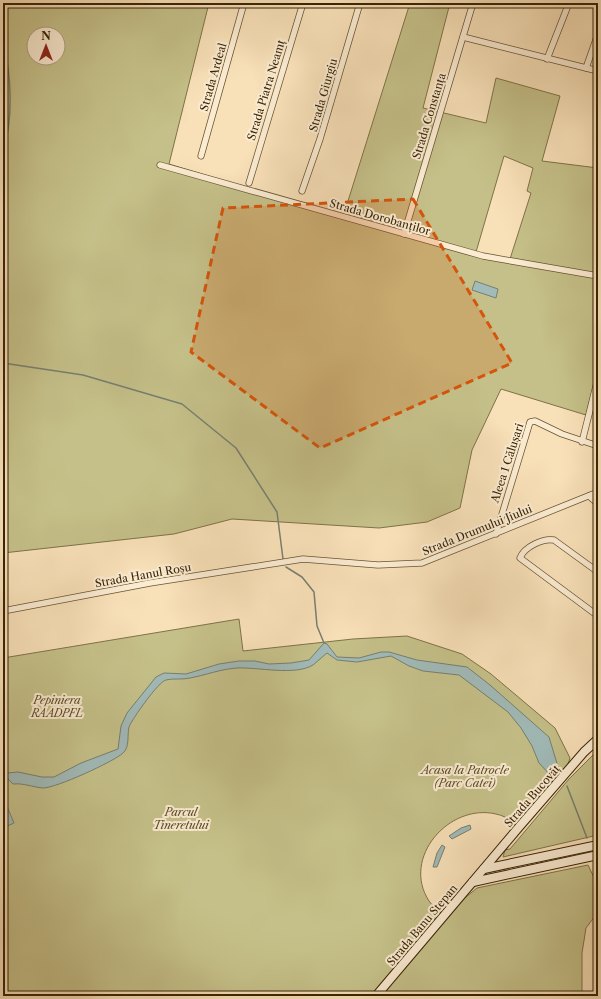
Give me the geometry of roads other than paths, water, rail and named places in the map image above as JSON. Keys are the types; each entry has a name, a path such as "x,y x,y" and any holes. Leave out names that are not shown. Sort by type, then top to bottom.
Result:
{"main road":[{"name":"Strada Bucovăț","path":"484,869 584,752 598,739"},
{"path":"484,869 598,845"},
{"path":"473,882 598,855"},
{"name":"Strada Banu Stepan","path":"376,996 484,869"}],"street":[{"name":"Strada Ardeal","path":"200,156 244,3"},
{"name":"Strada Piatra Neamț","path":"249,183 303,3"},
{"name":"Strada Giurgiu","path":"302,191 320,139 360,3"},
{"name":"Strada Constanța","path":"404,234 473,3"},
{"path":"547,59 569,3"},
{"path":"586,68 598,34"},
{"path":"463,37 598,71"},
{"name":"Strada Dorobanților","path":"160,165 484,256 598,276"},
{"path":"598,378 582,442 598,446"},
{"name":"Aleea 1 Călușari","path":"496,534 528,424 531,421 535,421 582,442"},
{"name":"Strada Drumului Jiului","path":"287,562 303,559 378,565 422,563 598,492"},
{"path":"589,496 598,504"},
{"path":"598,572 554,540 549,539 540,542 522,552 520,558 598,616"},
{"name":"Strada Hanul Roșu","path":"3,611 150,583 287,562"}],"water":[{"path":"475,281 498,289 496,298 472,290"},
{"path":"324,643 327,644 337,657 359,658 381,652 389,652 417,660 467,667 490,685 549,737 559,770 556,774 551,776 539,763 532,746 521,728 508,712 459,675 423,671 409,666 391,656 357,662 337,660 327,653 313,665 296,670 287,671 237,668 187,679 166,680 152,693 135,716 129,727 127,748 117,757 84,774 50,787 43,788 13,784 7,778 7,773 18,772 42,777 54,777 81,763 118,749 121,726 127,713 156,677 164,673 186,674 219,664 239,661 255,661 269,664 309,660"},
{"path":"3,797 14,823 3,828"},
{"path":"470,825 471,829 452,839 449,836 461,828"},
{"path":"442,845 445,847 437,867 433,867 437,853"}],"waterway":[{"path":"3,42 10,84 10,112 3,153"},
{"path":"3,363 83,375 182,404 236,448 277,512 283,559"},
{"path":"286,567 302,577 314,592 317,626 324,643"},
{"path":"567,786 587,838"},
{"path":"594,996 598,962"}],"park label":[{"name":"Pepiniera RAADPFL","path":"57,706"},
{"name":"Acasa la Patrocle (Parc Catei)","path":"465,776"},
{"name":"Parcul Tineretului","path":"181,818"}]}
